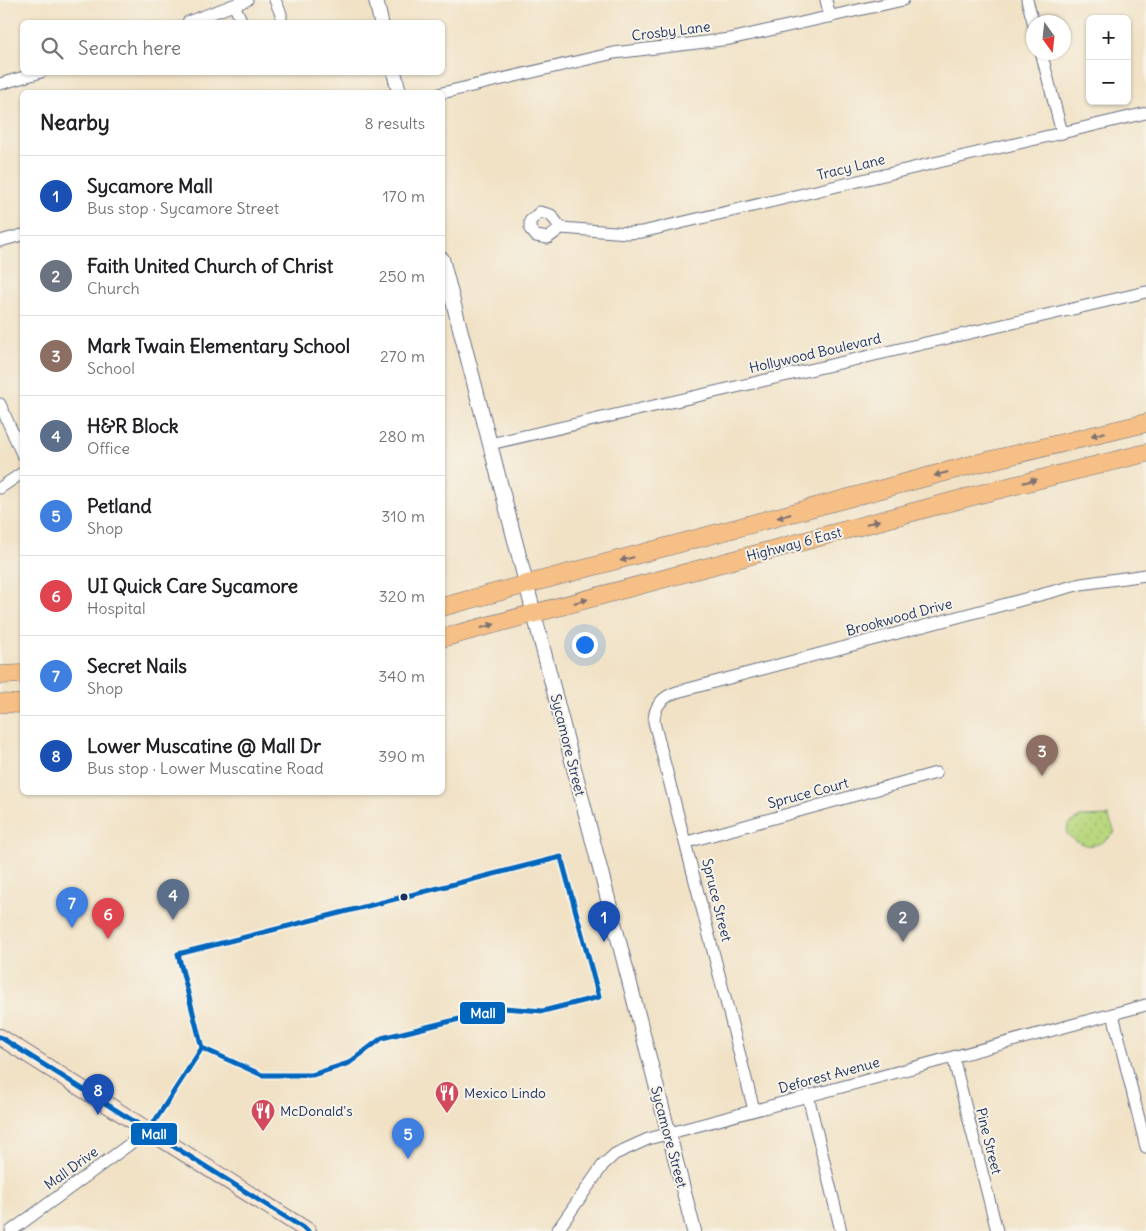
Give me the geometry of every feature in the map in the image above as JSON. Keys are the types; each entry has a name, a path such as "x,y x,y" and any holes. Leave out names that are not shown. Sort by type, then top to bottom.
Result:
{"main road":[{"path":"445,606 527,586 975,464 1146,423"},
{"name":"Highway 6 East","path":"445,637 984,493 1146,453"},
{"path":"0,675 20,674"},
{"path":"0,703 20,704"},
{"path":"0,1037 308,1231"}],"street":[{"path":"193,20 247,0"},
{"path":"276,0 281,20"},
{"path":"376,0 381,20"},
{"path":"826,0 830,17"},
{"name":"Crosby Lane","path":"445,92 614,53 730,39 903,0"},
{"path":"1027,0 1031,15"},
{"path":"234,5 241,20"},
{"path":"1043,60 1062,133"},
{"path":"0,84 31,75"},
{"path":"395,75 398,90"},
{"name":"Tracy Lane","path":"561,228 628,233 642,232 1146,113"},
{"path":"0,241 20,236"},
{"name":"Sycamore Street","path":"445,268 694,1231"},
{"name":"Hollywood Boulevard","path":"490,444 1146,292"},
{"path":"0,404 20,449"},
{"path":"0,488 20,474"},
{"name":"Brookwood Drive","path":"663,699 677,692 1081,584 1146,575"},
{"name":"Spruce Street","path":"663,699 654,713 654,722 687,842 754,1110"},
{"name":"Spruce Court","path":"687,842 936,773"},
{"name":"Deforest Avenue","path":"557,1231 593,1178 615,1154 648,1139 1146,1005"},
{"path":"1113,1014 1146,1147"},
{"name":"Pine Street","path":"953,1058 997,1231"},
{"path":"808,1096 841,1231"},
{"name":"Mall Drive","path":"11,1231 149,1130"}],"green space":[{"path":"1108,816 1115,832 1098,844 1086,845 1067,834 1068,825 1080,817"}],"transit line":[{"name":"Mall","path":"561,857 599,997 543,1011 504,1008 382,1038 349,1063 312,1075 262,1075 202,1048 178,954 561,857"},
{"name":"Mall","path":"0,1037 308,1231"},
{"name":"Mall","path":"149,1130 202,1048"}],"place":[{"name":"Mark Twain Elementary School","path":"1042,776"},
{"name":"H&R Block","path":"173,920"},
{"name":"Secret Nails","path":"72,928"},
{"name":"UI Quick Care Sycamore","path":"108,939"},
{"name":"Sycamore Mall","path":"604,942"},
{"name":"Faith United Church of Christ","path":"903,942"},
{"name":"Mexico Lindo","path":"447,1114"},
{"name":"Lower Muscatine @ Mall Dr","path":"98,1115"},
{"name":"McDonald's","path":"263,1132"},
{"name":"Petland","path":"408,1159"}]}
